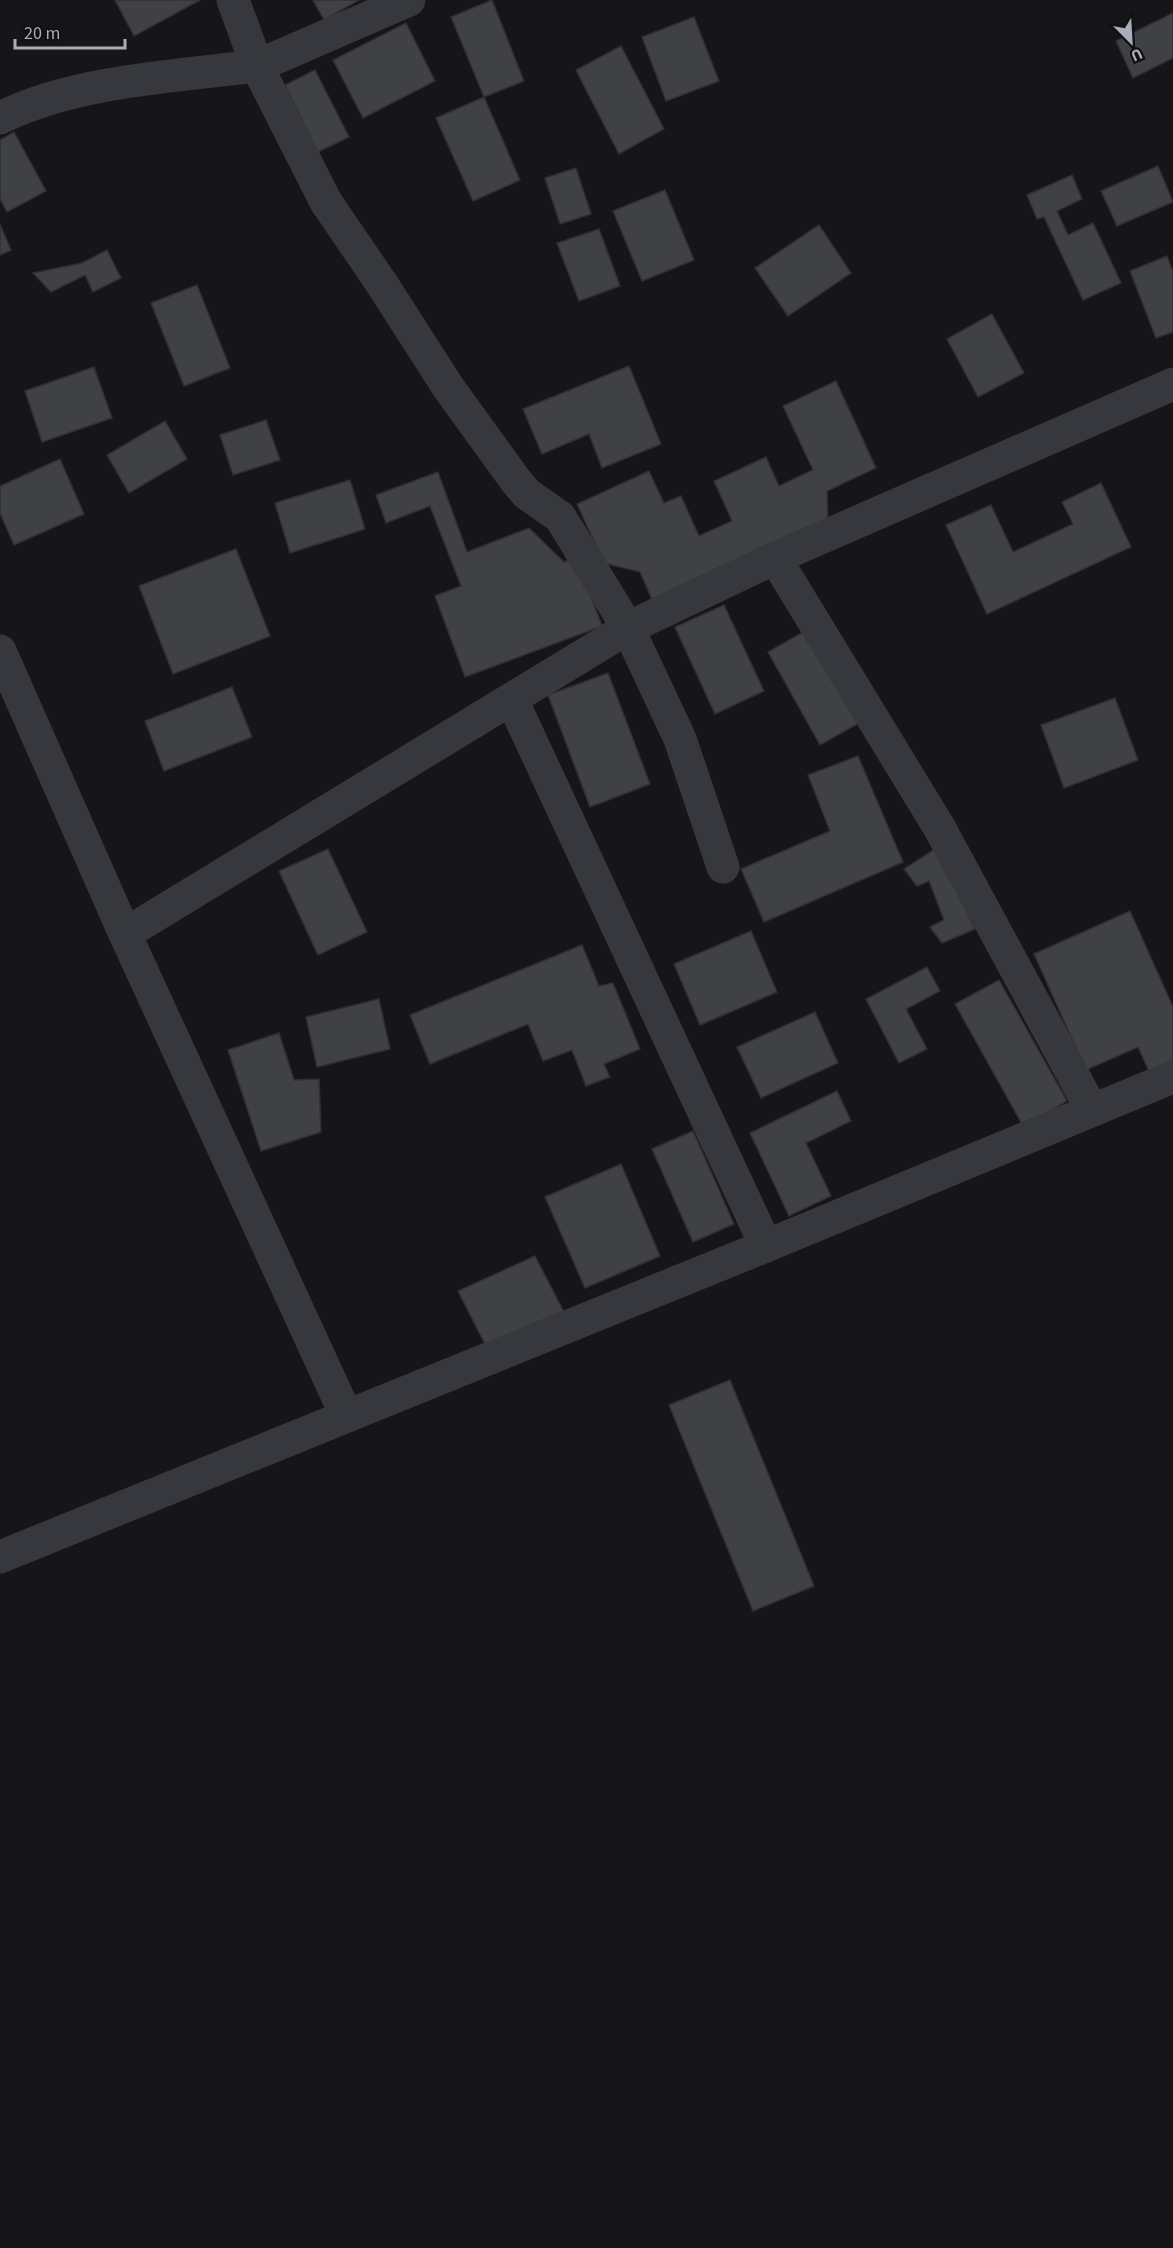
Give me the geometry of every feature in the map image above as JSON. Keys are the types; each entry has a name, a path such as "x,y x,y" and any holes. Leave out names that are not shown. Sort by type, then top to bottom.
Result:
{"street":[{"path":"233,0 257,66 326,202 448,387 516,482 527,494 560,517 628,628 680,739 723,867"},
{"path":"0,118 58,95 257,66 409,0"},
{"path":"125,934 628,628 775,558 1173,384"},
{"path":"775,558 939,828 1092,1110"},
{"path":"0,651 125,934 346,1415"},
{"path":"512,700 766,1246"},
{"path":"0,1557 766,1246 1173,1077"}],"building":[{"path":"115,0 200,0 134,36"},
{"path":"313,0 359,0 324,20"},
{"path":"492,0 524,81 484,97 451,17"},
{"path":"1173,13 1173,58 1133,78 1116,41"},
{"path":"694,17 719,81 666,101 642,37"},
{"path":"406,23 435,81 363,118 333,60"},
{"path":"621,46 664,129 619,154 576,70"},
{"path":"315,70 349,137 318,152 285,85"},
{"path":"484,97 520,180 473,201 436,118"},
{"path":"14,132 46,191 7,212 0,199 0,140"},
{"path":"1158,166 1173,202 1117,226 1101,191"},
{"path":"576,168 591,214 560,224 545,178"},
{"path":"1072,175 1082,199 1057,211 1068,235 1093,223 1121,283 1083,300 1044,217 1037,219 1027,195"},
{"path":"665,190 694,260 642,281 613,211"},
{"path":"0,224 11,250 0,255"},
{"path":"819,225 851,273 788,316 755,268"},
{"path":"599,229 620,286 579,301 557,243"},
{"path":"107,250 121,278 93,292 85,275 51,292 33,273 82,263"},
{"path":"1167,256 1173,272 1173,332 1156,338 1130,271"},
{"path":"197,285 230,368 184,386 151,303"},
{"path":"992,314 1024,373 978,397 947,339"},
{"path":"629,366 661,444 602,468 589,434 542,454 523,409"},
{"path":"94,367 112,418 42,442 25,391"},
{"path":"836,381 876,468 827,491 828,527 654,604 640,572 604,563 577,504 649,471 664,503 681,496 699,536 732,521 714,481 766,457 779,486 813,470 783,406"},
{"path":"266,420 280,460 233,475 220,435"},
{"path":"165,421 187,459 129,493 107,455"},
{"path":"60,459 84,514 14,545 0,513 0,486"},
{"path":"438,472 467,552 529,528 564,562 576,557 602,626 465,677 435,596 461,586 430,506 386,523 376,495"},
{"path":"350,480 365,529 290,553 275,503"},
{"path":"1101,483 1131,547 987,614 946,525 991,505 1013,552 1073,524 1062,502"},
{"path":"236,549 270,636 173,674 139,586"},
{"path":"724,605 764,691 715,714 675,627"},
{"path":"807,630 859,723 820,745 768,652"},
{"path":"608,673 650,784 590,807 548,695"},
{"path":"232,687 252,737 164,771 145,721"},
{"path":"1115,698 1138,760 1064,788 1041,725"},
{"path":"858,756 903,862 764,922 741,869 830,831 808,775"},
{"path":"938,847 975,929 942,943 930,927 944,920 929,881 917,886 904,869"},
{"path":"328,849 367,932 318,955 279,871"},
{"path":"1130,911 1173,1007 1173,1066 1151,1076 1138,1047 1086,1070 1034,954"},
{"path":"751,931 777,992 700,1025 674,964"},
{"path":"582,945 599,986 613,983 640,1049 604,1064 610,1077 586,1086 572,1050 543,1061 528,1024 430,1064 410,1015"},
{"path":"927,967 940,991 906,1009 927,1049 899,1063 866,999"},
{"path":"999,980 1067,1101 1023,1126 955,1004"},
{"path":"379,999 390,1049 317,1067 306,1017"},
{"path":"815,1012 838,1063 761,1098 737,1047"},
{"path":"279,1033 294,1080 319,1079 321,1132 261,1151 228,1050"},
{"path":"837,1091 851,1121 806,1143 831,1196 789,1216 750,1133"},
{"path":"693,1131 734,1224 693,1242 652,1149"},
{"path":"621,1164 660,1256 585,1288 545,1197"},
{"path":"535,1256 564,1312 488,1350 458,1291"},
{"path":"730,1380 814,1586 753,1611 669,1405"}]}
